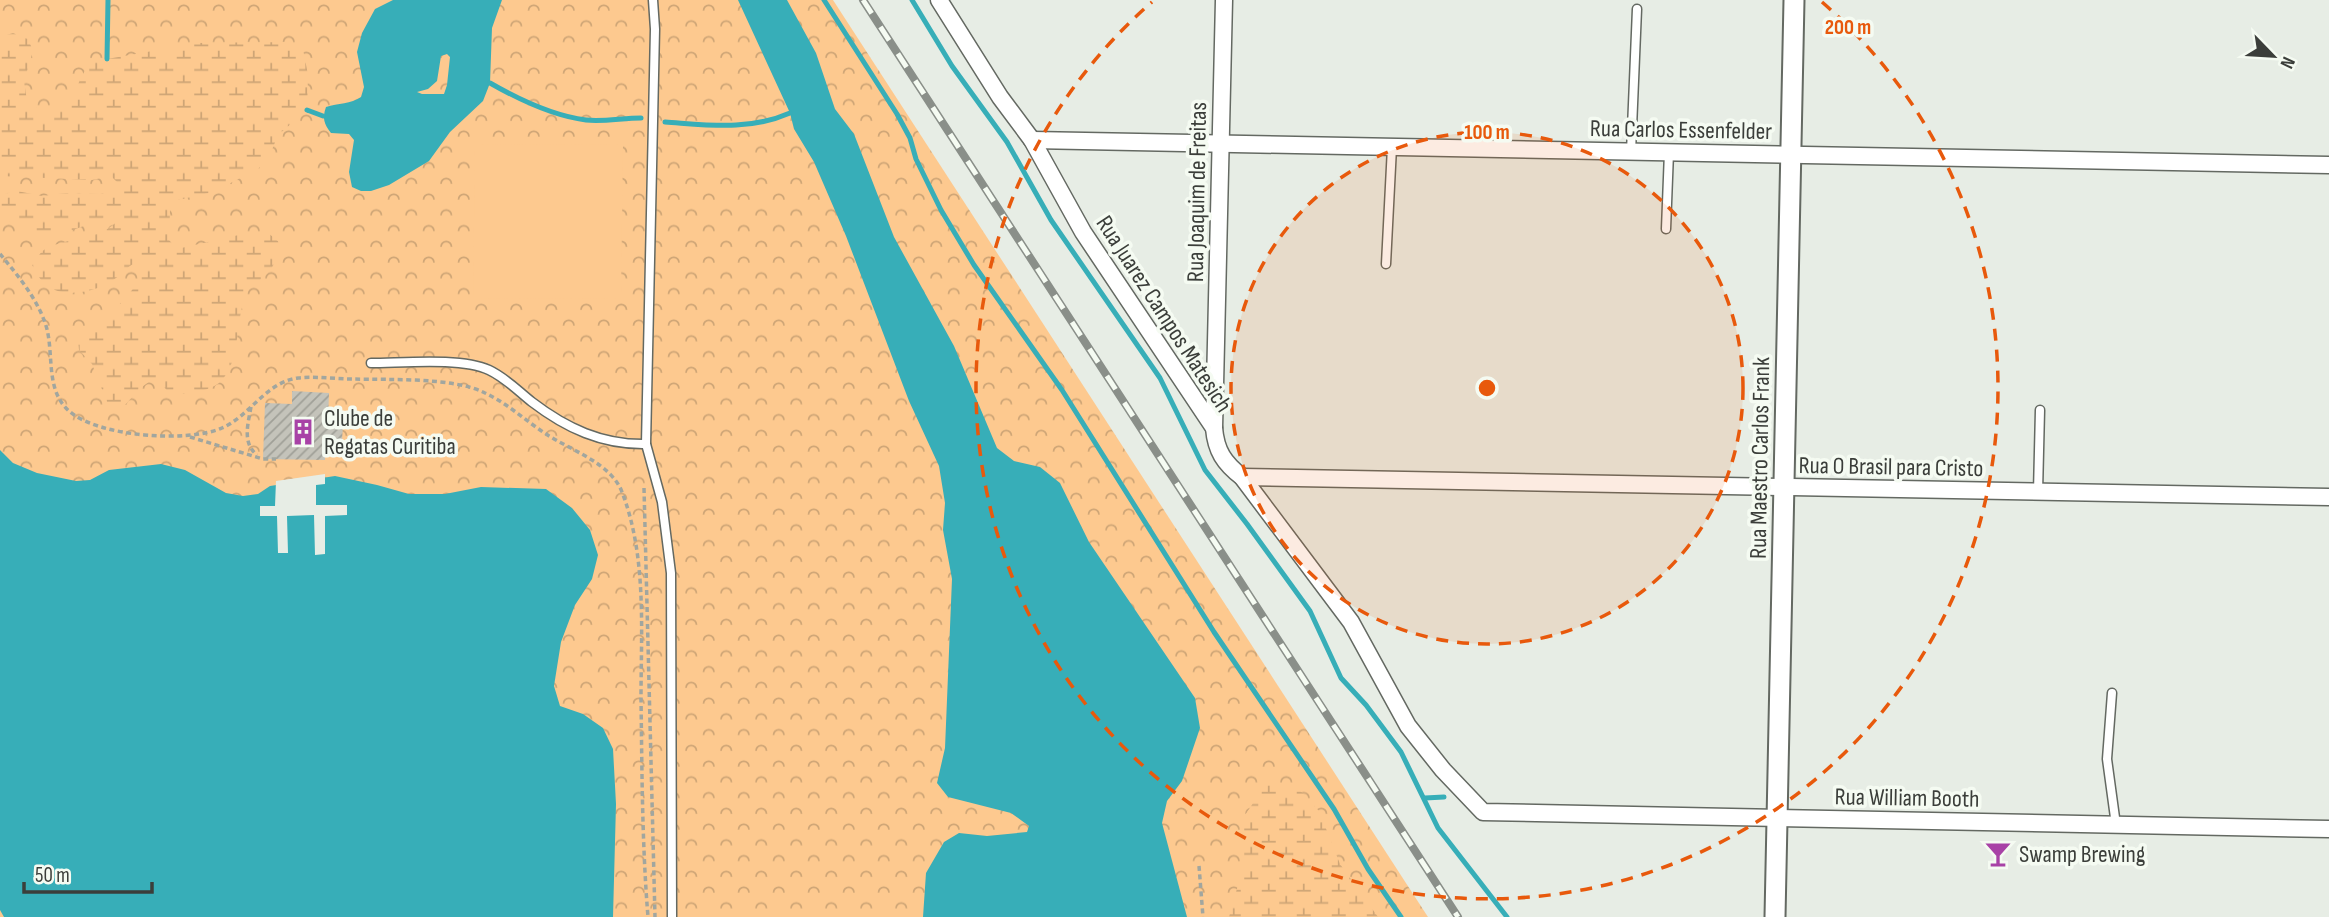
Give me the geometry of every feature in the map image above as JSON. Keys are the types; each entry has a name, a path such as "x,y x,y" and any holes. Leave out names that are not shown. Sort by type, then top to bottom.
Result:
{"street":[{"name":"Rua Juarez Campos Matesich","path":"939,0 1000,97 1032,140 1083,232 1214,428 1222,459 1242,477 1351,622 1408,726 1443,770 1483,813"},
{"name":"Rua Joaquim de Freitas","path":"1214,428 1224,0"},
{"name":"Rua Maestro Carlos Frank","path":"1775,917 1794,0"},
{"name":"Rua Carlos Essenfelder","path":"1032,140 2329,165"},
{"name":"Rua O Brasil para Cristo","path":"1242,477 2329,497"},
{"name":"Rua William Booth","path":"1483,813 2329,829"}],"lane":[{"path":"653,0 655,29 646,444 662,502 671,573 672,917"},
{"path":"1631,152 1637,9"},
{"path":"1386,264 1392,147"},
{"path":"1666,229 1669,152"},
{"path":"371,363 430,362 464,364 486,369 505,379 558,421 584,434 625,444 646,444"},
{"path":"2038,492 2040,410"},
{"path":"2112,693 2107,760 2116,825"}],"path":[{"path":"0,254 44,318 50,337 57,395 69,411 83,421 126,432 189,437 263,458 276,459"},
{"path":"189,437 222,428 238,419 272,389 296,378 427,382 472,387 498,400 550,437 604,469 614,479 621,489 626,506 639,569 648,917"},
{"path":"252,405 248,439 250,448 263,458"},
{"path":"644,484 655,917"},
{"path":"1199,866 1203,917"}],"green space":[{"path":"0,0 833,0 1428,917 0,917"},
{"path":"13,33 28,39 33,51 24,81 27,101 41,111 67,103 90,62 198,43 290,42 303,49 308,75 307,110 278,135 269,157 258,169 213,192 178,200 170,210 169,240 177,249 252,232 267,232 280,243 272,268 248,291 243,302 232,363 227,374 214,386 171,396 162,384 153,379 139,389 126,404 107,402 92,364 79,350 78,338 125,298 139,279 143,268 137,262 104,285 75,293 56,291 45,285 32,265 47,248 105,230 120,218 115,214 73,230 39,235 0,217 0,195 17,191 42,196 66,193 100,194 112,191 117,182 111,176 92,180 0,176 0,37"},
{"path":"475,144 623,145 621,299 473,298"},
{"path":"1293,783 1319,811 1340,864 1378,917 1229,917 1242,871 1243,818 1266,784"}],"water":[{"path":"393,0 502,0 492,28 490,83 483,101 450,132 429,161 389,185 361,191 352,187 349,172 354,140 349,134 331,133 325,124 324,114 326,107 361,97 364,87 357,52 362,33 375,9","holes":["447,54 450,57 444,94 417,92 428,89 437,81 441,56"]},
{"path":"738,0 787,0 816,53 835,109 854,134 894,237 954,346 997,448 1014,461 1040,467 1060,483 1089,542 1195,698 1200,728 1182,781 1167,801 1162,823 1187,917 923,917 926,873 944,842 959,833 987,836 1027,832 1029,826 1011,813 948,797 937,783 945,748 952,579 943,530 945,503 939,466 909,401 846,236 814,162 794,129 790,113"},
{"path":"0,450 13,463 37,473 76,481 90,480 109,470 161,464 185,470 226,493 243,496 258,494 270,486 335,476 409,494 445,494 481,487 546,489 572,508 590,530 598,555 592,579 575,605 561,642 554,686 560,706 583,714 603,728 613,749 616,804 613,917 4,917 0,910"}],"pier":[{"path":"325,474 325,484 316,485 316,505 347,505 347,515 325,516 325,554 315,555 314,515 287,516 288,553 278,553 277,516 260,516 260,506 275,506 276,481"}],"building":[{"name":"Clube de Regatas Curitiba","path":"292,391 329,393 328,422 343,423 342,442 326,441 325,460 263,459 265,403 292,404"}],"waterway":[{"path":"107,59 108,0"},
{"path":"824,0 897,114 941,210 974,265 1062,390 1214,632 1334,809 1368,869 1401,917"},
{"path":"912,0 952,66 1007,142 1051,220 1160,378 1205,470 1310,611 1341,678 1366,705 1401,752 1438,828 1507,917"},
{"path":"490,83 561,115 599,121 641,118"},
{"path":"307,110 323,116"},
{"path":"665,122 744,125 790,113"},
{"path":"1425,798 1444,797"}],"railway":[{"path":"863,0 1458,917"}],"place":[{"name":"Clube de Regatas Curitiba","path":"303,432"},
{"name":"Swamp Brewing","path":"1998,854"}]}
